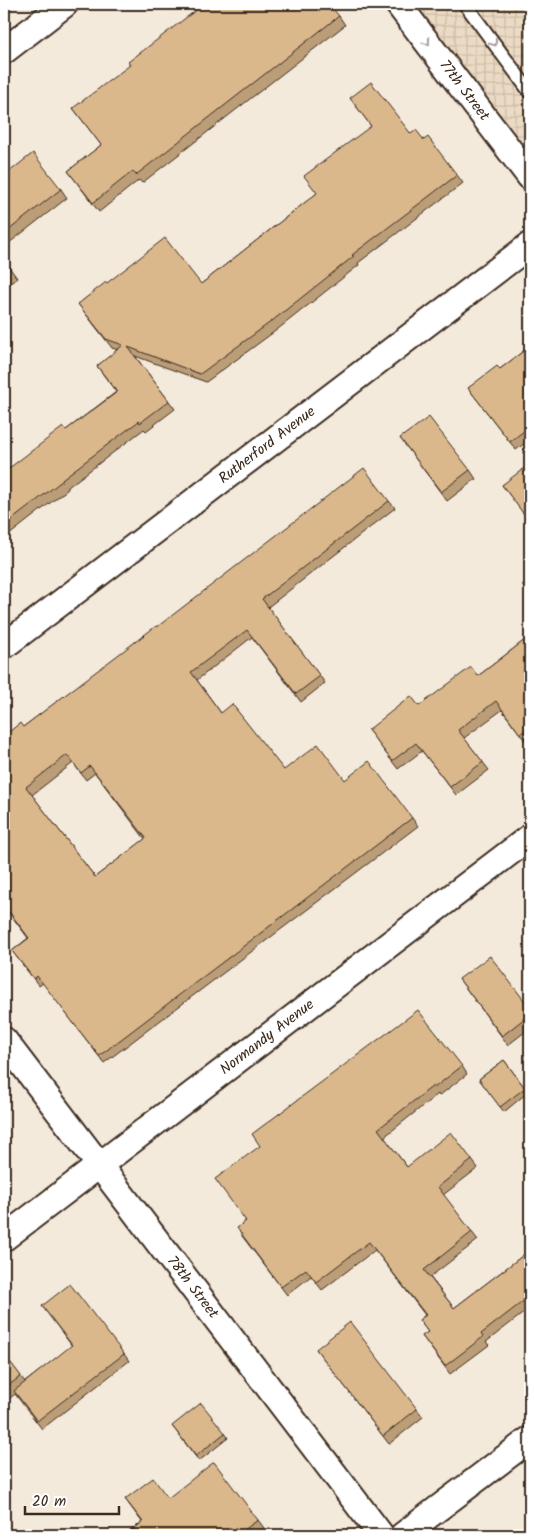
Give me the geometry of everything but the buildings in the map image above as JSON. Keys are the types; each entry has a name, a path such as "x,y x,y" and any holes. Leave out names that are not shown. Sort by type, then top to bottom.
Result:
{"street":[{"path":"4,51 65,4"},
{"name":"77th Street","path":"398,4 530,177"},
{"name":"Rutherford Avenue","path":"4,646 530,245"},
{"name":"Normandy Avenue","path":"4,1238 530,837"},
{"name":"78th Street","path":"4,1040 381,1535"},
{"path":"403,1535 530,1439"}],"lane":[{"path":"465,4 530,92"}],"shaded area":[{"path":"403,4 530,4 530,170"}]}
